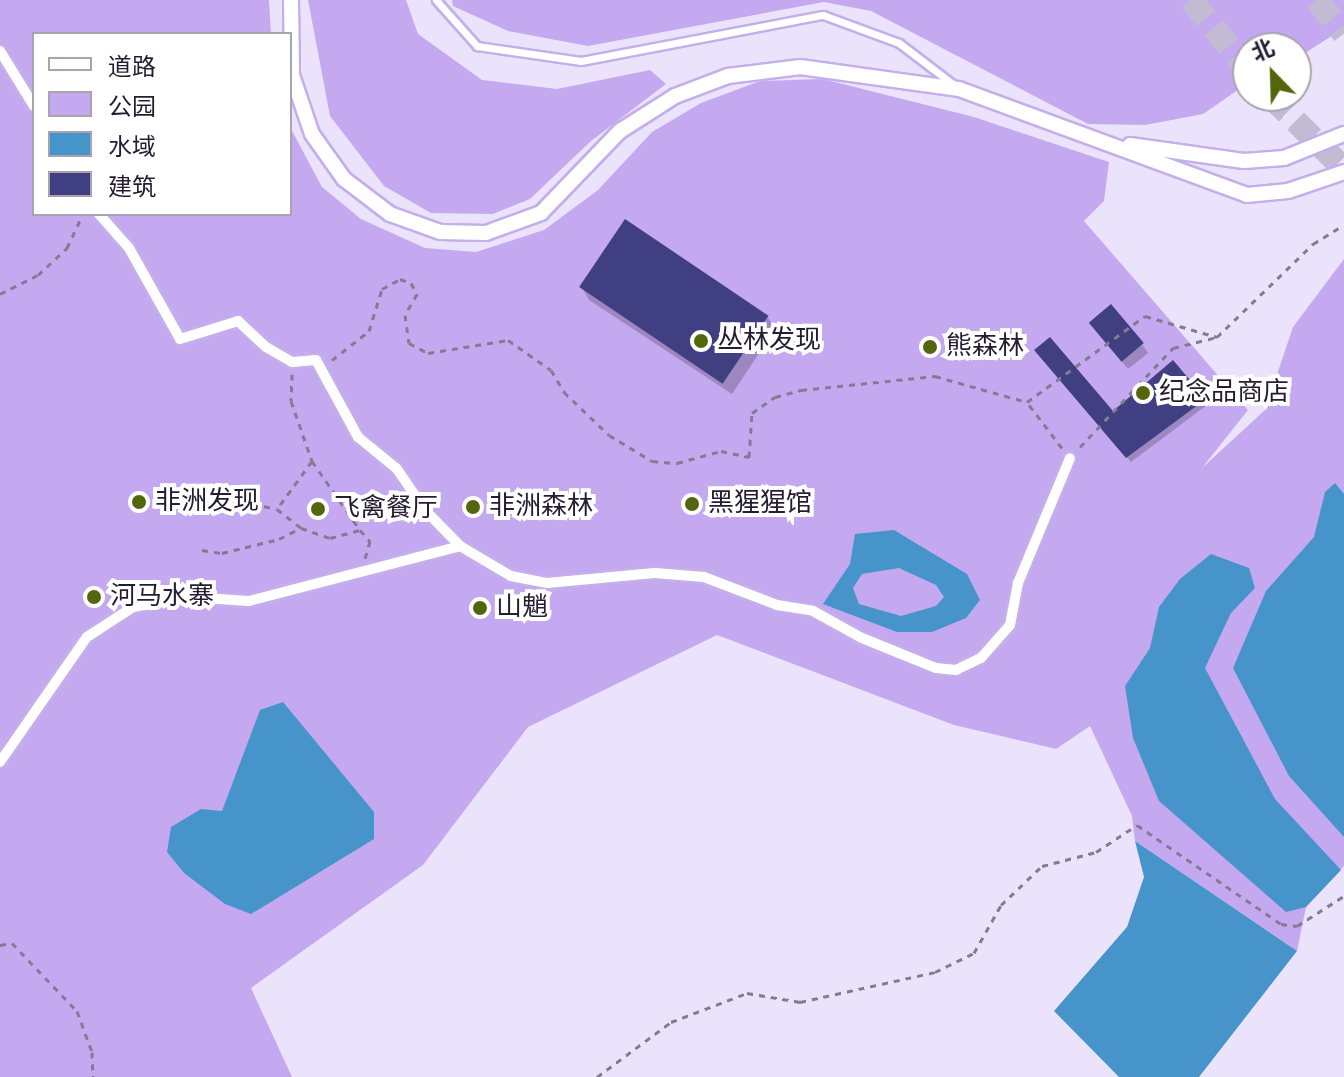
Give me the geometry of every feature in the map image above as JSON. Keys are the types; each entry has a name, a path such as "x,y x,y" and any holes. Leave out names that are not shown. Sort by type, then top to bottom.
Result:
{"street":[{"path":"291,0 291,32"},
{"path":"0,51 32,103"},
{"path":"292,75 312,134 344,179 390,214 440,232 486,233 541,213 620,131 675,96 728,76 800,67 959,89 1247,195 1288,191 1344,172"},
{"path":"1110,143 1244,161 1284,158 1344,134"},
{"path":"101,216 129,248 180,339 238,321 266,347 292,362 316,360 358,437 397,469 425,510 460,546 511,576 547,583 655,573 704,577 777,605 813,611 876,644 956,670 981,658 1010,625 1018,583 1070,458"},
{"path":"0,762 87,637 133,607 189,597 249,601 460,546"}],"lane":[{"path":"436,0 477,46 581,61 823,15 899,43 959,89"}],"path":[{"path":"0,294 38,275 67,248 82,216"},
{"path":"316,360 333,360 358,343 369,331 382,289 400,279 411,283 417,294 405,315 409,343 428,353 508,340 551,370 564,392 609,435 652,461 677,463 721,451 749,457 752,413 775,397 801,390 935,376 1027,402 1070,458 1141,377 1173,348 1217,337 1313,244 1344,225"},
{"path":"1027,402 1071,375 1145,316 1217,337"},
{"path":"292,362 291,401 312,461 370,541 360,573"},
{"path":"277,509 312,461"},
{"path":"207,504 217,496 277,509 301,528 330,538 360,530"},
{"path":"202,550 222,553 279,539 301,528"},
{"path":"597,1077 671,1022 747,993 800,1002 935,972 974,953 1001,905 1042,866 1096,852 1137,825 1281,924 1297,926 1344,896"},
{"path":"0,945 12,943 77,1011 92,1052 93,1077"}],"green space":[{"path":"0,0 269,0 271,32 32,32 32,216 292,216 292,131 322,187 361,219 425,248 476,252 544,230 598,190 652,132 701,103 760,81 823,79 974,117 1109,162 1104,201 1084,221 1248,410 1202,468 1265,410 1293,327 1344,259 1344,866 1306,907 1297,951 1135,841 1132,816 1090,726 1056,749 954,725 717,635 528,727 423,865 251,988 292,1077 0,1077"},
{"path":"308,0 406,0 418,34 482,80 557,89 650,70 666,84 591,141 530,199 493,214 431,213 384,186 330,116"},
{"path":"452,0 1344,0 1344,28 1312,49 1312,32 1232,32 1232,94 1203,114 1145,125 1088,124 871,11 824,2 588,46 508,31 453,6"}],"water":[{"path":"1335,483 1344,494 1344,837 1289,776 1233,668 1266,591 1314,537 1325,492"},
{"path":"894,530 967,574 980,600 966,618 932,632 897,632 823,604 850,564 855,534","holes":["899,568 936,585 944,597 936,606 901,616 859,604 853,588 862,574"]},
{"path":"1211,554 1249,568 1255,588 1231,613 1205,668 1275,799 1341,870 1306,907 1286,912 1159,801 1133,738 1125,686 1150,648 1159,607 1180,579"},
{"path":"283,702 374,812 374,839 251,914 225,904 184,873 167,852 171,827 201,809 222,811 260,710"},
{"path":"1135,841 1297,951 1199,1077 1119,1077 1054,1011 1127,927 1144,877"}],"building":[{"path":"625,219 768,316 723,384 579,287"},
{"path":"1111,304 1144,343 1122,362 1089,323"},
{"path":"1050,337 1113,411 1173,360 1206,399 1126,458 1034,350"}],"tunnel":[{"path":"1191,0 1232,50"},
{"path":"1317,0 1344,34"},
{"path":"1286,112 1344,169"}],"place":[{"name":"丛林发现","path":"701,341"},
{"name":"熊森林","path":"930,347"},
{"name":"纪念品商店","path":"1143,393"},
{"name":"非洲发现","path":"139,502"},
{"name":"黑猩猩馆","path":"692,504"},
{"name":"非洲森林","path":"473,507"},
{"name":"飞禽餐厅","path":"318,509"},
{"name":"河马水寨","path":"94,597"},
{"name":"山魈","path":"480,608"}]}
